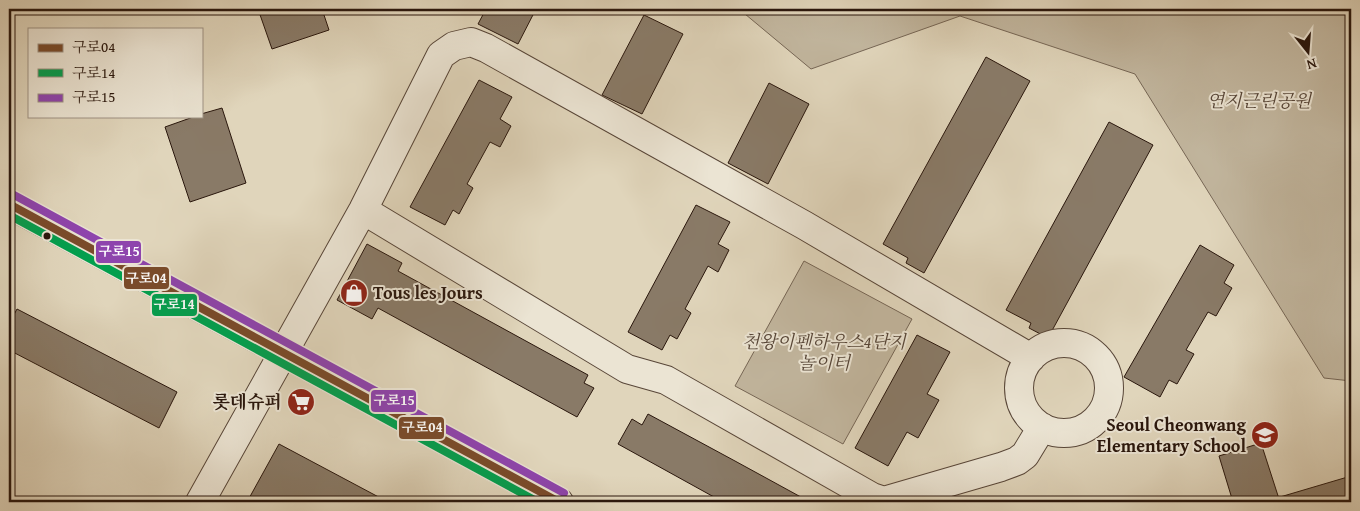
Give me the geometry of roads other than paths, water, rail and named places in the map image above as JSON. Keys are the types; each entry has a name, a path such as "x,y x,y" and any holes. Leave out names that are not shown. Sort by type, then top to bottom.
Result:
{"street":[{"path":"200,502 363,210 441,55 454,46 471,42 486,48 804,225 1031,358"},
{"path":"9,204 559,502"},
{"path":"363,210 627,369 666,380 872,497 884,501 1016,461 1025,455 1042,427"},
{"path":"1058,344 1073,345 1088,350 1099,360 1107,374 1109,389 1106,404 1098,418 1086,428 1072,432 1056,433 1042,427 1031,419 1024,408 1020,396 1020,382 1031,358 1043,349 1058,344"}],"place":[{"name":"Tous les Jours","path":"354,293"},
{"name":"롯데슈퍼","path":"301,402"},
{"name":"Seoul Cheonwang Elementary School","path":"1265,435"}],"park label":[{"name":"연지근린공원","path":"1259,101"},
{"name":"천왕이펜하우스4단지 놀이터","path":"824,352"}]}
